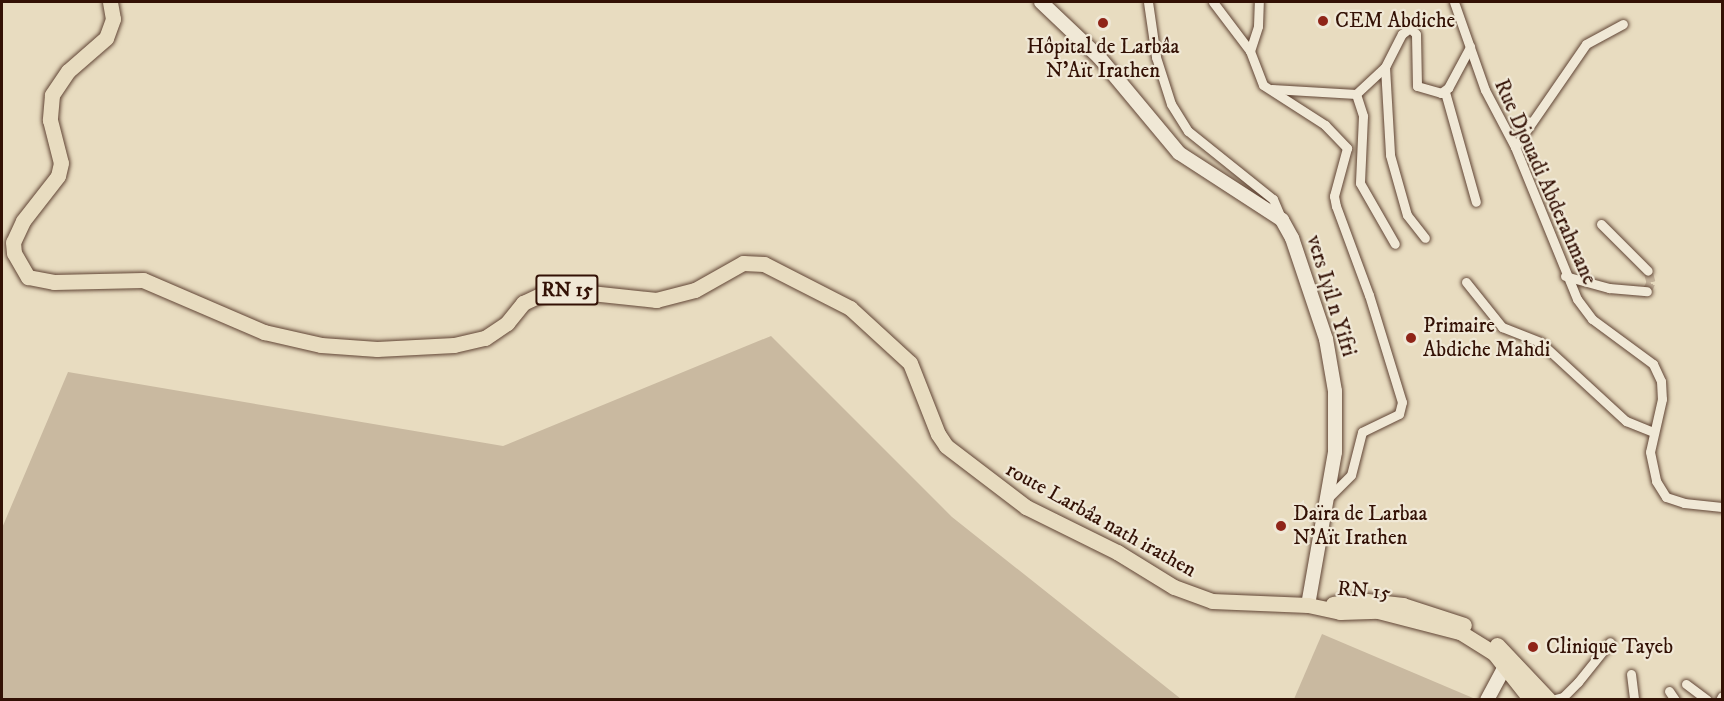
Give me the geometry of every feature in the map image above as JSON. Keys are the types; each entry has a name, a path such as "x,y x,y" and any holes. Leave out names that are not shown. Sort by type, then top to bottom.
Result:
{"main road":[{"name":"route Larbâa nath irathen","path":"110,2 113,19 106,38 68,71 52,95 50,120 61,163 58,176 23,221 14,242 21,268 28,277 54,282 142,280 264,332 321,345 377,349 454,345 485,338 507,323 523,303 553,290 656,300 695,290 738,265 764,264 850,308 909,363 946,446 1026,507 1191,595 1253,604 1313,606"},
{"name":"vers Iγil n Yifri","path":"1041,2 1099,57 1179,153 1282,220 1292,238 1326,339 1335,391 1335,452 1313,606"},
{"name":"RN 15","path":"1313,606 1340,612 1389,613 1460,632 1508,662 1550,699"},
{"name":"RN 15","path":"1508,662 1531,699"},
{"path":"1487,699 1508,662"}],"street":[{"path":"1148,2 1156,57 1171,104 1188,131 1274,199 1282,220"},
{"path":"1213,2 1250,51 1259,79 1269,89 1325,125 1347,148 1334,196 1401,394 1400,414 1362,432 1351,475 1328,498"},
{"path":"1250,51 1258,26 1259,2"},
{"name":"Rue Djouadi Abderahmane","path":"1455,2 1485,90 1515,147 1565,276 1592,319 1653,364 1661,381 1662,399 1650,452 1656,481 1666,496 1684,503 1722,507"},
{"path":"1515,147 1586,44 1623,24"},
{"path":"1269,89 1356,94 1385,67 1402,34 1413,29 1417,86 1445,92"},
{"path":"1470,47 1445,92 1476,202"},
{"path":"1385,67 1390,155 1407,214 1413,228 1425,237"},
{"path":"1356,94 1363,116 1360,183 1395,244"},
{"path":"1601,224 1648,271"},
{"path":"1565,276 1609,288 1647,291"},
{"path":"1466,282 1502,327 1540,342 1626,421 1653,432"},
{"path":"1550,699 1563,697 1610,642"},
{"path":"1630,675 1634,699"},
{"path":"1686,684 1707,699"}],"shaded area":[{"path":"771,336 952,517 1181,699 2,699 2,528 68,372 503,446"},
{"path":"1322,634 1473,698 1294,699"}],"tunnel":[{"path":"1647,291 1651,282 1648,271"}],"place":[{"name":"CEM Abdiche","path":"1323,21"},
{"name":"Hôpital de Larbâa N'Aït Irathen","path":"1103,23"},
{"name":"Primaire Abdiche Mahdi","path":"1411,338"},
{"name":"Daïra de Larbaa N'Aït Irathen","path":"1281,526"},
{"name":"Clinique Tayeb","path":"1533,647"}]}
